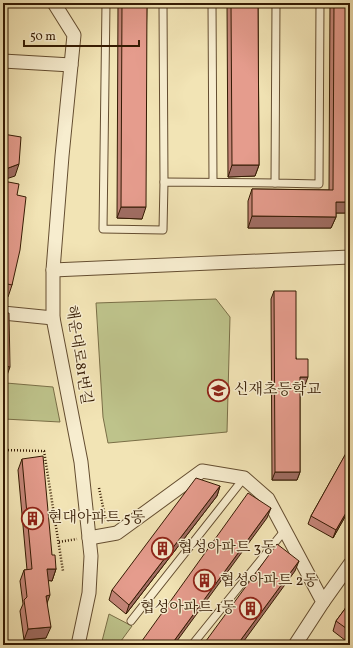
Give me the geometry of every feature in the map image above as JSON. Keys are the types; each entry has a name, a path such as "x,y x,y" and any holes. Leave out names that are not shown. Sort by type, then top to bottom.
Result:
{"street":[{"name":"해운대로81번길","path":"54,3 74,35 53,270 53,318 81,462 92,556 90,593 78,645"},
{"path":"3,61 71,65"},
{"path":"53,270 350,257"},
{"path":"3,313 53,318"},
{"path":"89,538 117,533 202,471 244,478 268,499 323,602"},
{"path":"301,643 323,602 350,564"}],"lane":[{"path":"106,3 102,229 163,230 164,3"},
{"path":"212,3 213,182"},
{"path":"275,183 276,3"},
{"path":"164,182 319,184 320,3"},
{"path":"131,621 244,478"},
{"path":"192,645 285,530"}],"path":[{"path":"7,414 3,450 44,451 63,572"}],"green space":[{"path":"216,299 230,317 227,432 108,443 103,417 96,303"},
{"path":"6,383 53,387 60,422 4,419"},
{"path":"109,614 132,626 118,645 101,645"}],"building":[{"path":"122,3 147,3 146,207 121,207"},
{"path":"231,3 258,3 259,165 232,165"},
{"path":"334,3 350,3 350,202 336,202 336,217 252,216 252,189 333,190"},
{"path":"3,134 21,137 19,164 3,170"},
{"path":"3,181 19,184 17,195 26,197 20,250 12,285 3,283"},
{"path":"274,291 296,291 296,359 308,359 308,377 300,377 300,472 275,472"},
{"path":"3,313 9,313 10,367 6,366 3,409"},
{"path":"350,446 350,506 336,530 311,516"},
{"name":"현대아파트 5동","path":"43,456 52,555 55,555 56,569 47,569 50,595 46,596 51,627 28,629 24,600 27,597 24,570 32,569 22,459"},
{"name":"협성아파트 3동","path":"196,478 220,486 129,605 112,590"},
{"name":"협성아파트 2동","path":"248,493 271,508 171,645 139,645"},
{"name":"협성아파트 1동","path":"277,544 299,561 237,645 203,645"},
{"path":"350,602 350,631 336,621"}],"place":[{"name":"신재초등학교","path":"218,390"},
{"name":"현대아파트 5동","path":"33,518"},
{"name":"협성아파트 3동","path":"162,548"},
{"name":"협성아파트 2동","path":"205,581"},
{"name":"협성아파트 1동","path":"251,608"}]}
